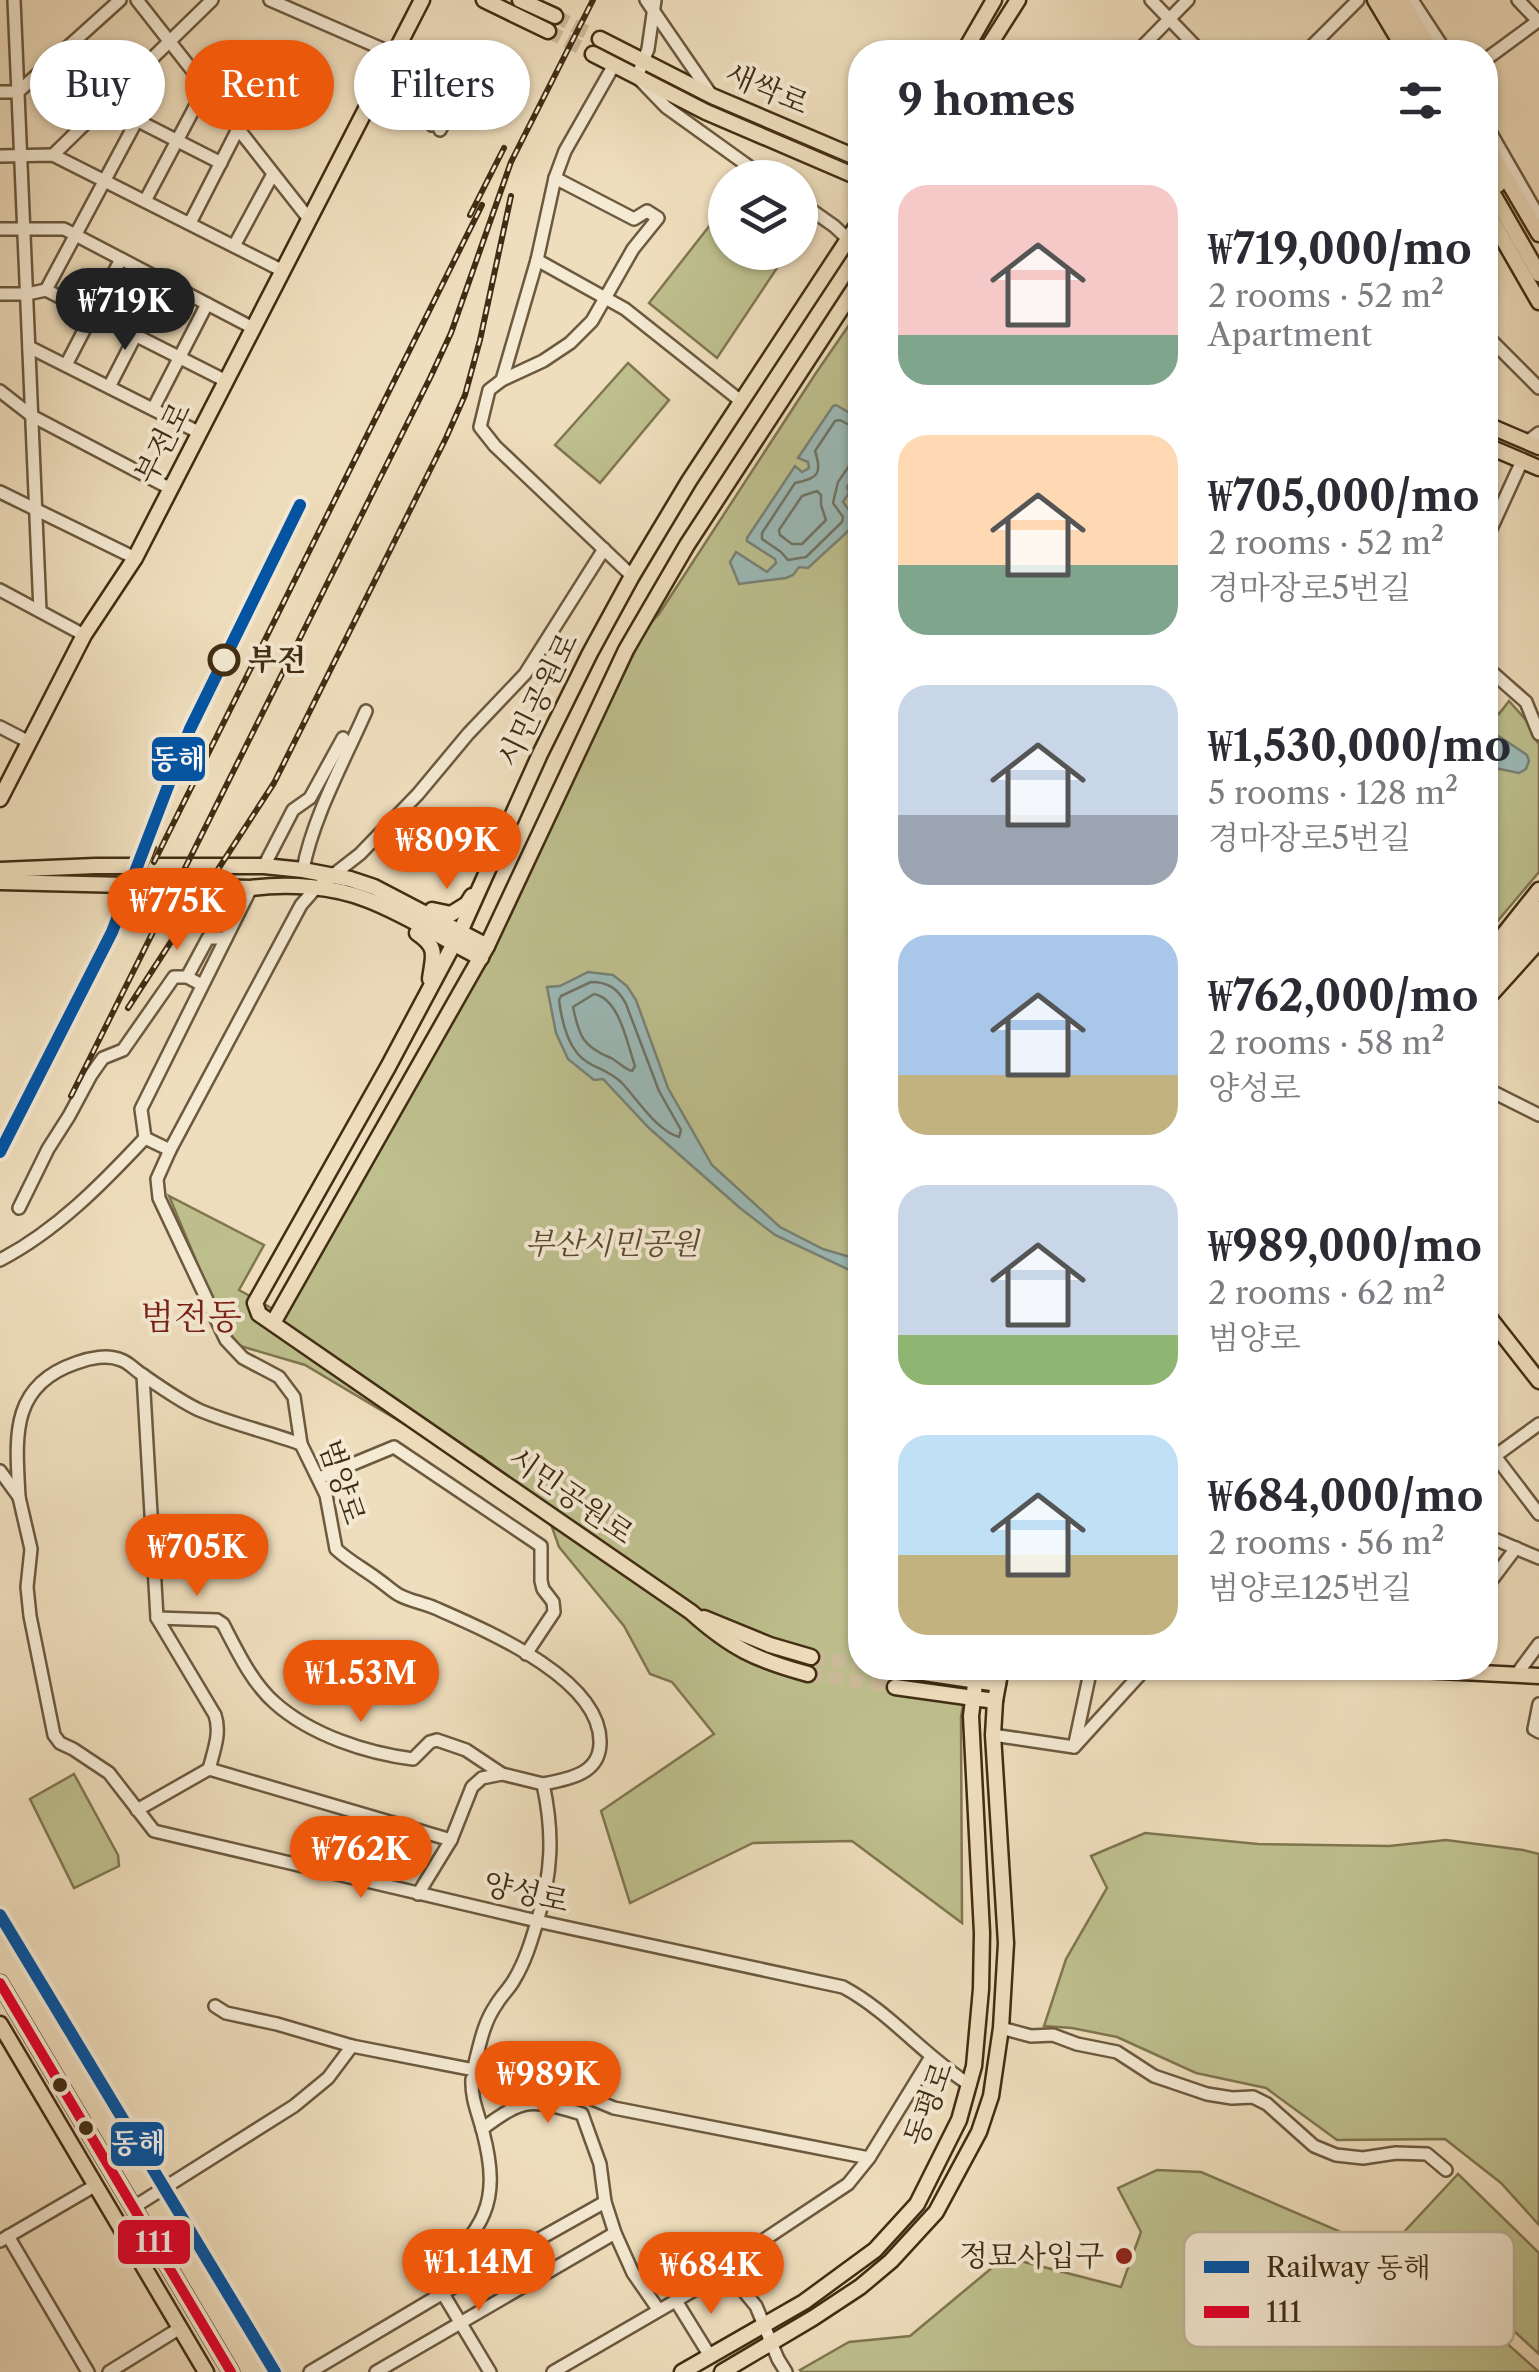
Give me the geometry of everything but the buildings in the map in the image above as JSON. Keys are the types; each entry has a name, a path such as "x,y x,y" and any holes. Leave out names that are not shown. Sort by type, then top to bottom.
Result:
{"main road":[{"name":"부전로","path":"401,40 422,0"},
{"path":"484,0 548,31"},
{"path":"520,0 555,16"},
{"path":"971,40 994,0"},
{"path":"993,40 1018,0"},
{"path":"1365,0 1388,40"},
{"path":"1401,0 1425,40"},
{"path":"1381,3 1400,40"},
{"path":"1381,3 1410,40"},
{"name":"새싹로","path":"600,39 712,96 848,154"},
{"name":"새싹로","path":"593,54 706,112 848,173"},
{"name":"부전로","path":"0,799 84,635 135,558 355,130"},
{"path":"833,147 848,146"},
{"path":"1498,164 1539,234"},
{"path":"1498,184 1539,254"},
{"path":"1498,203 1539,274"},
{"path":"1499,232 1539,302"},
{"name":"시민공원로","path":"808,1674 766,1662 720,1638 691,1612 259,1314 255,1303 457,938 540,754 632,576 689,481 848,239"},
{"name":"시민공원로","path":"273,1322 484,952 626,650 687,544 848,298"},
{"path":"1498,428 1535,441"},
{"path":"1498,451 1539,468"},
{"path":"0,870 264,866 303,870 374,887 409,913 484,952"},
{"path":"0,882 251,888 272,885 342,892 409,913 451,914 466,904 482,884"},
{"path":"1498,942 1539,890"},
{"path":"1498,955 1539,909"},
{"path":"409,913 411,928 433,949 430,988"},
{"path":"1498,972 1539,926"},
{"path":"1498,987 1539,941"},
{"path":"1498,1329 1539,1381"},
{"name":"시민공원로","path":"691,1612 770,1645 811,1657"},
{"path":"1498,1674 1539,1676"},
{"name":"동평로","path":"682,2372 766,2324 875,2250 917,2204 959,2120 970,2085 981,1989 982,1934 970,1716 975,1680"},
{"path":"989,1680 998,1684"},
{"name":"동평로","path":"722,2372 860,2287 900,2251 936,2212 986,2112 992,2096 1001,2028 1006,1943 994,1735 999,1680"},
{"path":"894,1687 995,1701"},
{"path":"0,1983 231,2372"},
{"path":"0,2024 206,2372"}],"street":[{"path":"14,0 40,611"},
{"path":"0,92 18,92 120,0"},
{"path":"137,0 185,62"},
{"path":"165,46 212,0"},
{"path":"270,0 362,40"},
{"path":"1151,0 1190,40"},
{"path":"1150,40 1188,0"},
{"path":"1318,40 1358,0"},
{"path":"1412,0 1438,40"},
{"path":"1498,50 1538,21 1518,0"},
{"path":"637,77 651,4"},
{"path":"651,4 712,96"},
{"path":"0,18 15,18"},
{"path":"502,380 537,260 555,178 565,151 614,64"},
{"name":"새싹로","path":"637,77 666,108 740,160"},
{"path":"145,201 185,125"},
{"path":"53,155 78,130"},
{"path":"46,290 132,130"},
{"path":"157,130 221,163"},
{"path":"190,223 238,130 309,219"},
{"path":"1498,146 1539,217"},
{"path":"0,156 53,155 283,271"},
{"path":"234,246 274,174"},
{"path":"555,178 634,219 647,210 658,218 633,249 592,321 570,343 489,390 480,426 495,446 632,576"},
{"path":"818,215 848,239"},
{"path":"0,229 64,230 254,328"},
{"path":"66,365 121,259"},
{"path":"537,260 626,309 742,402"},
{"path":"110,387 163,282"},
{"path":"0,294 46,290 226,380"},
{"path":"154,409 207,304"},
{"path":"29,347 200,432"},
{"path":"1498,347 1539,388"},
{"path":"0,391 32,416 171,489"},
{"path":"1498,514 1522,461"},
{"path":"0,492 135,558"},
{"name":"시민공원로","path":"333,876 418,794 525,674 604,549"},
{"path":"0,590 84,635"},
{"path":"1498,677 1526,702 1539,734"},
{"path":"303,870 341,764 366,710"},
{"path":"0,727 29,742"},
{"path":"264,866 293,810 310,798 343,738"},
{"name":"범양로","path":"333,876 301,905 170,1150 157,1179 159,1198 226,1340 243,1358 279,1377 294,1397 301,1444 326,1495 336,1549 400,1595 510,1643 574,1688 589,1704 598,1721 598,1760 588,1770 543,1784"},
{"path":"0,1260 18,1251 96,1190 144,1138 141,1109 251,888"},
{"path":"187,977 208,938 226,938"},
{"path":"19,1208 48,1149 102,1058 123,1050 174,977 187,977 202,984"},
{"path":"1498,1094 1539,1115"},
{"path":"144,1138 170,1150"},
{"path":"19,1497 20,1426 34,1387 71,1364 98,1358 122,1360 199,1410 301,1444"},
{"path":"143,1375 157,1618 218,1724 209,1768"},
{"path":"1498,1454 1539,1424"},
{"path":"318,1478 394,1447 541,1546 541,1582 553,1602 554,1612 526,1654"},
{"path":"1498,1460 1539,1514"},
{"name":"양성로","path":"0,1471 19,1497 31,1549 27,1588 30,1616 54,1735 60,1743 109,1773 154,1832 843,1987 860,1996 931,2058 970,2085"},
{"path":"1498,1540 1539,1558"},
{"path":"1498,1572 1516,1548"},
{"path":"157,1618 217,1620 224,1624 254,1679 273,1701 297,1720 333,1737 389,1756 412,1758 437,1740 466,1750 502,1774 543,1784 550,1834 547,1890 528,1952 494,2008 475,2063"},
{"path":"1516,1675 1539,1644"},
{"path":"1074,1747 1088,1680"},
{"path":"1074,1747 1135,1680"},
{"path":"1539,1704 1534,1729 1539,1732"},
{"path":"994,1735 1074,1747"},
{"path":"137,1810 209,1768 451,1840"},
{"path":"418,1894 451,1840 472,1787 482,1778 502,1774"},
{"path":"215,2006 226,2013 352,2046 566,2088 614,2108 869,2158"},
{"path":"1001,2028 1031,2036 1053,2035 1117,2052 1154,2076 1206,2094 1254,2096 1314,2146 1336,2156 1427,2154 1446,2170"},
{"path":"134,2208 294,2106 328,2078 352,2046"},
{"path":"553,2372 728,2270 741,2255 848,2184 869,2158 931,2058"},
{"path":"472,2079 473,2103 491,2182 484,2217 465,2245 432,2277 490,2372"},
{"path":"586,2097 582,2114 600,2164 605,2202 633,2273 658,2310"},
{"path":"482,2129 507,2111 530,2102 582,2114"},
{"path":"88,2372 4,2238 96,2185"},
{"path":"310,2372 605,2202"},
{"path":"376,2372 616,2233"},
{"path":"728,2270 756,2306 786,2372"},
{"path":"676,2300 710,2356"},
{"path":"109,2372 180,2328"}],"green space":[{"path":"708,228 708,270 776,270 717,358 649,303"},
{"name":"부산시민공원","path":"848,326 848,1680 967,1680 961,1717 962,1923 852,1841 753,1843 630,1903 601,1811 714,1734 672,1682 650,1674 624,1626 559,1547 545,1507 481,1456 458,1456 305,1365 237,1345 213,1301 169,1196 264,1245 239,1290 284,1315 475,983 646,628 659,614"},
{"path":"628,363 669,400 600,483 555,445"},
{"path":"1509,701 1525,719 1539,745 1539,872 1498,921 1498,713"},
{"path":"74,1774 118,1855 119,1866 74,1888 30,1799"},
{"path":"1145,1833 1258,1844 1389,1846 1446,1840 1539,1854 1539,2225 1501,2183 1445,2139 1337,2140 1266,2088 1196,2073 1117,2037 1044,2026 1066,1959 1107,1888 1091,1856"},
{"path":"1157,2170 1201,2172 1341,2232 1184,2232 1184,2347 1511,2347 1539,2372 800,2370 849,2342 910,2336 1005,2257 1121,2287 1141,2232 1118,2188"},
{"path":"1458,2174 1539,2253 1539,2354 1514,2331 1514,2232 1405,2231"}],"water":[{"path":"833,406 848,412 848,494 843,502 848,509 848,531 808,568 799,567 786,578 739,584 730,562 736,552 767,572 776,563 747,538 795,466 802,472 809,468 808,462 798,458"},
{"path":"1498,736 1527,755 1526,769 1519,773 1498,769"},
{"path":"588,972 613,975 627,986 636,1000 668,1088 712,1165 780,1227 823,1249 848,1256 848,1269 775,1235 649,1128 603,1079 594,1080 568,1059 556,1033 547,987 560,986"}],"tunnel":[{"path":"555,16 600,39"},
{"path":"548,31 593,54"},
{"path":"811,1657 848,1662"},
{"path":"808,1674 848,1680"},
{"path":"848,1680 895,1687"}],"railway":[{"path":"71,1096 430,378 451,333 511,162 593,0"},
{"path":"470,215 504,148"},
{"path":"128,1008 274,783 446,438 465,395 480,340 511,196"},
{"path":"154,862 482,205"},
{"path":"112,932 154,848"}],"rail line":[{"name":"동해","path":"0,1152 112,932 190,729 300,505"},
{"name":"동해","path":"0,1915 275,2372"}],"transit line":[{"name":"111","path":"0,1983 231,2372"}],"place":[{"name":"부전","path":"224,660"},
{"name":"정묘사입구","path":"1124,2256"}],"district":[{"name":"범전동","path":"191,1317"}]}
